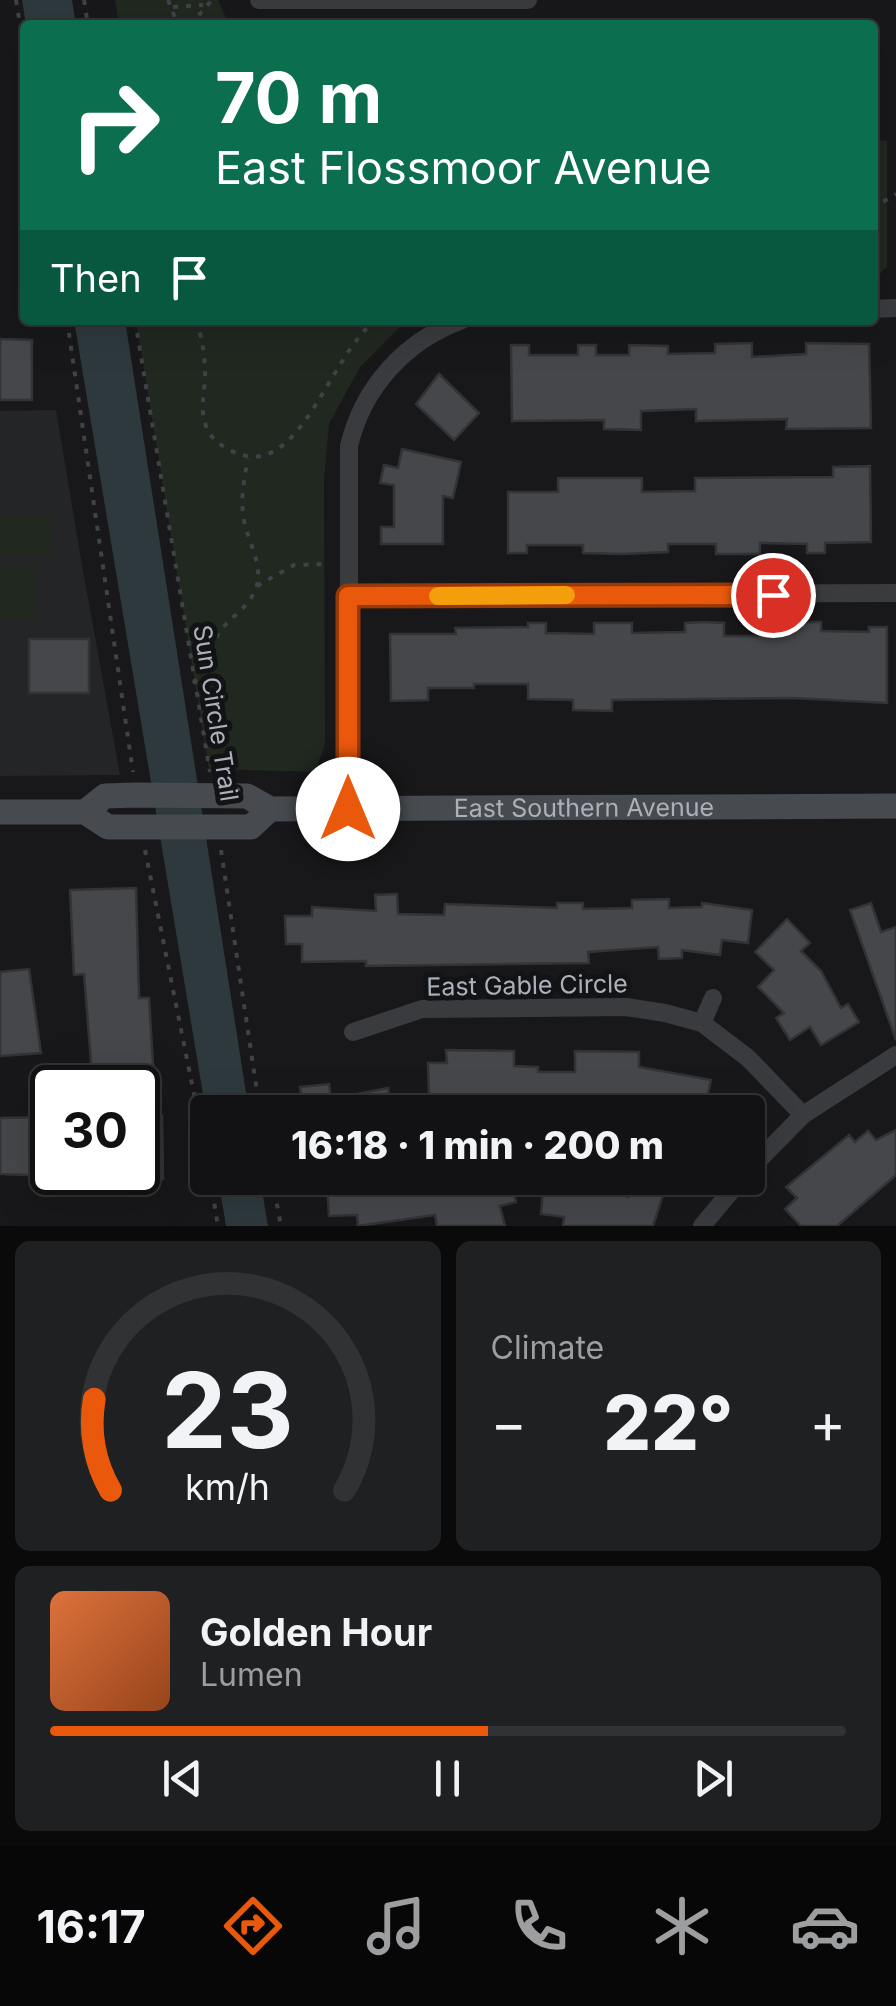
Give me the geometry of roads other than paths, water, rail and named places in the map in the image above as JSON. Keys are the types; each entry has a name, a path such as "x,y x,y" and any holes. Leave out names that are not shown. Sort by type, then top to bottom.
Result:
{"main road":[{"name":"East Southern Avenue","path":"85,812 105,796 141,795 247,796 270,809 896,806"},
{"name":"East Southern Avenue","path":"0,812 85,812 108,827 251,827 270,809"}],"street":[{"path":"259,0 528,0"},
{"path":"348,809 347,462 354,427 369,395 404,354 430,334 451,325"},
{"path":"348,596 896,593"},
{"path":"702,1023 714,998"},
{"name":"East Gable Circle","path":"353,1032 422,1010 626,1007 702,1023 748,1058 802,1115"},
{"path":"765,1153 802,1115 896,1055"},
{"path":"702,1226 728,1195"}]}
